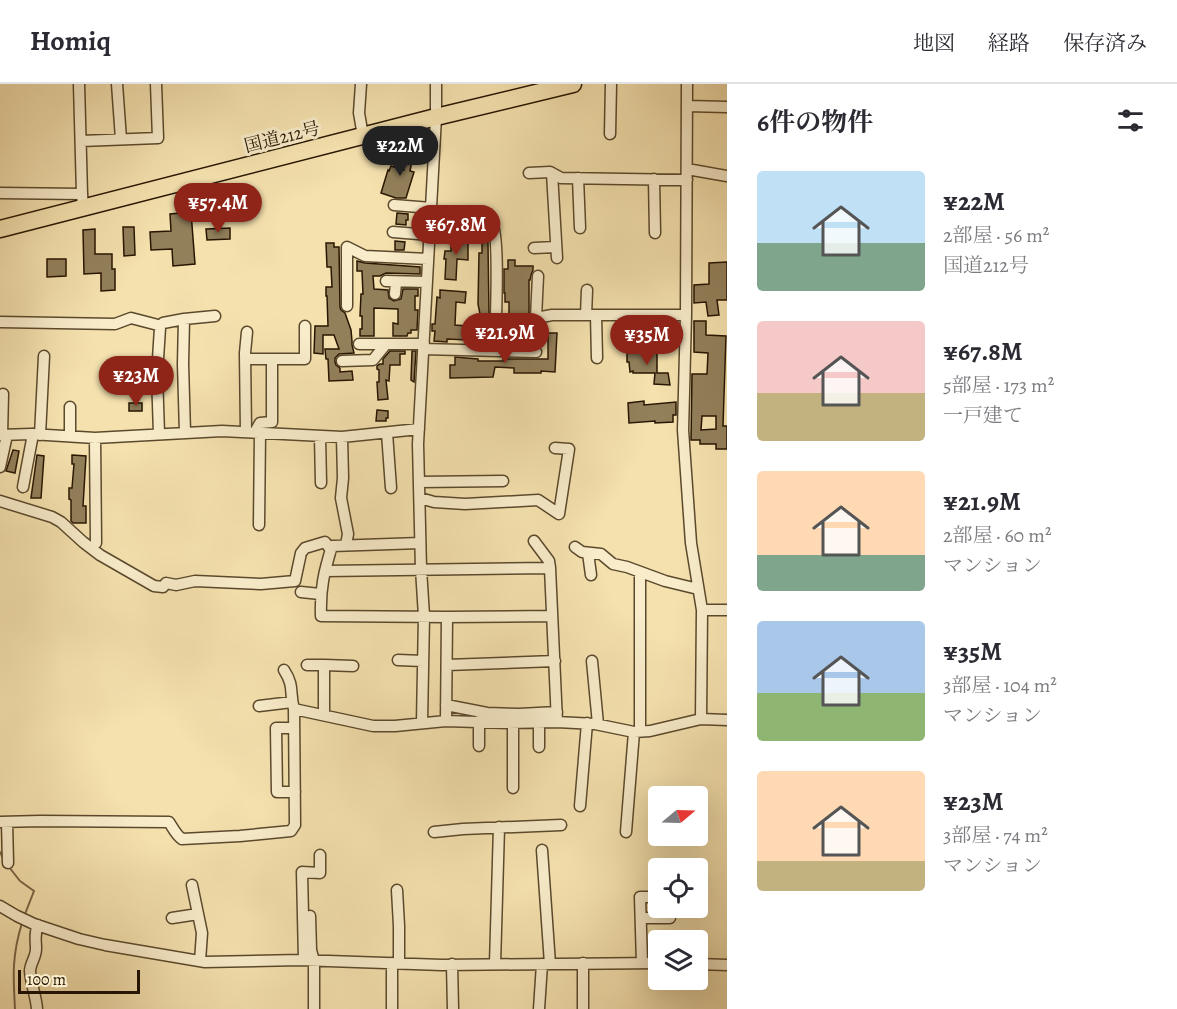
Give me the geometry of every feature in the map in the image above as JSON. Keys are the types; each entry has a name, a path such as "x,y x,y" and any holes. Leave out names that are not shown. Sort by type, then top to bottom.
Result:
{"highway":[{"name":"国道212号","path":"0,229 83,201 363,136 573,84"}],"street":[{"path":"0,193 83,201 79,84"},
{"path":"117,84 121,140"},
{"path":"81,141 158,138 156,84"},
{"path":"362,84 359,113 363,136"},
{"path":"422,722 424,616 420,543 419,429 436,84"},
{"path":"610,134 611,84"},
{"path":"687,84 683,430 691,543 702,610 701,720"},
{"path":"687,106 727,107"},
{"path":"529,173 550,172 561,178 654,179 687,174 727,176"},
{"path":"534,248 556,253 552,173"},
{"path":"578,178 580,228"},
{"path":"654,179 655,232"},
{"path":"394,206 479,216 492,222 496,236 495,351"},
{"path":"393,232 430,235"},
{"path":"347,306 347,247 365,256 428,259"},
{"path":"538,276 536,318 552,315 686,315"},
{"path":"395,294 391,281 427,282"},
{"path":"587,290 597,358"},
{"path":"163,323 215,316"},
{"path":"0,322 115,324 130,318 158,324 160,328 159,434"},
{"path":"184,319 185,433"},
{"path":"246,359 305,359 305,326"},
{"path":"247,332 246,359 254,432 259,525"},
{"path":"359,344 536,352"},
{"path":"342,361 373,360 386,344"},
{"path":"23,487 37,434 44,357"},
{"path":"254,432 260,423 272,422 272,359"},
{"path":"0,467 3,394"},
{"path":"70,406 70,436"},
{"path":"3,435 37,434 95,438 222,431 342,437 419,429"},
{"path":"387,433 391,488"},
{"path":"320,436 321,483"},
{"path":"342,437 341,498 348,534 346,545"},
{"path":"95,438 96,543"},
{"path":"420,498 434,502 463,504 538,500 559,514 569,449 555,448"},
{"path":"462,481 463,504"},
{"path":"419,482 503,481"},
{"path":"0,501 52,517 100,555 154,586 163,587 166,583 176,585 195,581 261,584 295,581 301,553 305,548 325,542 331,550"},
{"path":"534,541 550,568 557,717"},
{"path":"420,543 332,546 320,594 321,616 552,616"},
{"path":"575,547 582,552 601,554 614,564 698,589"},
{"path":"588,553 591,575"},
{"path":"325,571 550,568"},
{"path":"626,831 637,731 640,572"},
{"path":"301,592 320,594"},
{"path":"702,610 727,610"},
{"path":"446,721 447,617"},
{"path":"398,660 423,661"},
{"path":"447,665 555,661"},
{"path":"580,806 592,724 592,661"},
{"path":"308,665 353,666"},
{"path":"324,665 324,715"},
{"path":"8,863 3,822 169,822 178,837 182,839 291,831 296,825 294,728 291,680 284,670"},
{"path":"446,705 487,713 557,717 637,731 650,731 701,720 727,720"},
{"path":"259,706 293,706 373,726 446,721 539,723 557,717"},
{"path":"479,721 479,746"},
{"path":"513,723 513,788"},
{"path":"539,723 539,747"},
{"path":"294,728 276,728 277,792 295,792"},
{"path":"434,832 561,825"},
{"path":"495,964 499,827"},
{"path":"539,1009 546,964 542,850"},
{"path":"314,1009 302,872 320,873 320,855"},
{"path":"192,885 202,933 200,961"},
{"path":"392,1009 399,926 396,890"},
{"path":"642,963 640,897 648,897"},
{"path":"0,906 36,925 79,939 200,961 452,964 648,963"},
{"path":"172,918 198,914"},
{"path":"309,961 310,916"},
{"path":"641,918 648,918"},
{"path":"36,925 34,932 36,950 30,968 36,1009"},
{"path":"583,963 583,1009"},
{"path":"452,964 453,1009"},
{"path":"708,964 727,965"}],"building":[{"path":"405,150 420,150 417,161 412,161 410,171 414,172 406,198 396,198 381,193 391,166 404,170"},
{"path":"191,212 195,264 173,266 172,249 151,250 150,232 171,231 170,214"},
{"path":"397,213 408,214 406,225 396,224"},
{"path":"123,227 134,227 135,255 124,256"},
{"path":"230,228 230,239 207,240 206,229"},
{"path":"95,229 95,254 112,254 115,290 101,291 101,273 84,274 83,230"},
{"path":"482,235 487,235 488,244 489,314 480,314 478,304 479,253 482,253"},
{"path":"451,238 468,238 468,260 457,259 456,280 445,279 445,251 451,251"},
{"path":"395,241 405,242 404,250 395,250"},
{"path":"326,243 334,243 334,247 339,247 340,307 345,313 351,330 354,353 339,354 335,362 340,372 352,371 353,380 329,381 325,349 339,349 334,335 323,335 323,354 314,353 315,326 328,326 326,287 332,287 331,267 327,267"},
{"path":"47,259 66,259 66,276 47,277"},
{"path":"508,260 515,260 515,266 533,266 529,280 529,318 530,325 538,326 538,336 523,336 523,342 503,341 503,318 509,318 509,302 505,302 504,293 504,269 508,269"},
{"path":"357,261 420,267 420,274 386,273 373,276 374,289 388,290 389,298 394,301 401,299 403,289 418,289 418,296 415,296 415,310 418,310 417,330 411,330 407,336 393,336 393,323 398,324 398,309 374,308 374,336 360,336 360,329 362,329 361,294 363,294 362,271 357,271"},
{"path":"727,262 727,300 717,300 719,315 708,316 706,302 694,303 694,285 709,284 709,263"},
{"path":"440,290 466,292 465,303 456,302 455,325 482,328 482,343 447,339 447,342 434,341 435,331 432,331 432,324 435,324 437,297 440,298"},
{"path":"694,321 706,321 706,335 726,336 723,426 727,426 727,449 716,449 716,444 700,444 700,440 691,440 692,374 707,374 708,353 694,352","holes":["702,416 716,416 716,429 701,430"]},
{"path":"664,323 678,323 678,337 663,337"},
{"path":"548,333 557,333 555,372 514,373 514,368 495,367 493,377 450,378 450,365 455,365 455,357 478,359 478,361 548,359"},
{"path":"390,351 405,351 405,354 400,354 400,365 390,365 389,381 386,380 388,399 378,400 379,370 377,366 383,364 383,359"},
{"path":"412,351 416,351 414,382 411,380"},
{"path":"649,351 649,353 657,352 657,373 668,373 670,385 654,384 655,373 630,372 627,352"},
{"path":"644,401 644,405 676,402 676,415 673,415 673,422 629,423 628,403"},
{"path":"129,403 142,403 142,411 129,411"},
{"path":"377,410 388,411 386,421 376,421"},
{"path":"13,450 19,451 15,473 6,471"},
{"path":"37,455 44,456 41,498 31,498"},
{"path":"72,455 86,456 83,506 86,506 86,523 71,521 69,488 72,488 74,464 72,464"}],"waterway":[{"path":"0,852 4,860"},
{"path":"9,867 20,881 34,891 25,914"},
{"path":"15,1009 14,965 22,923"}]}
